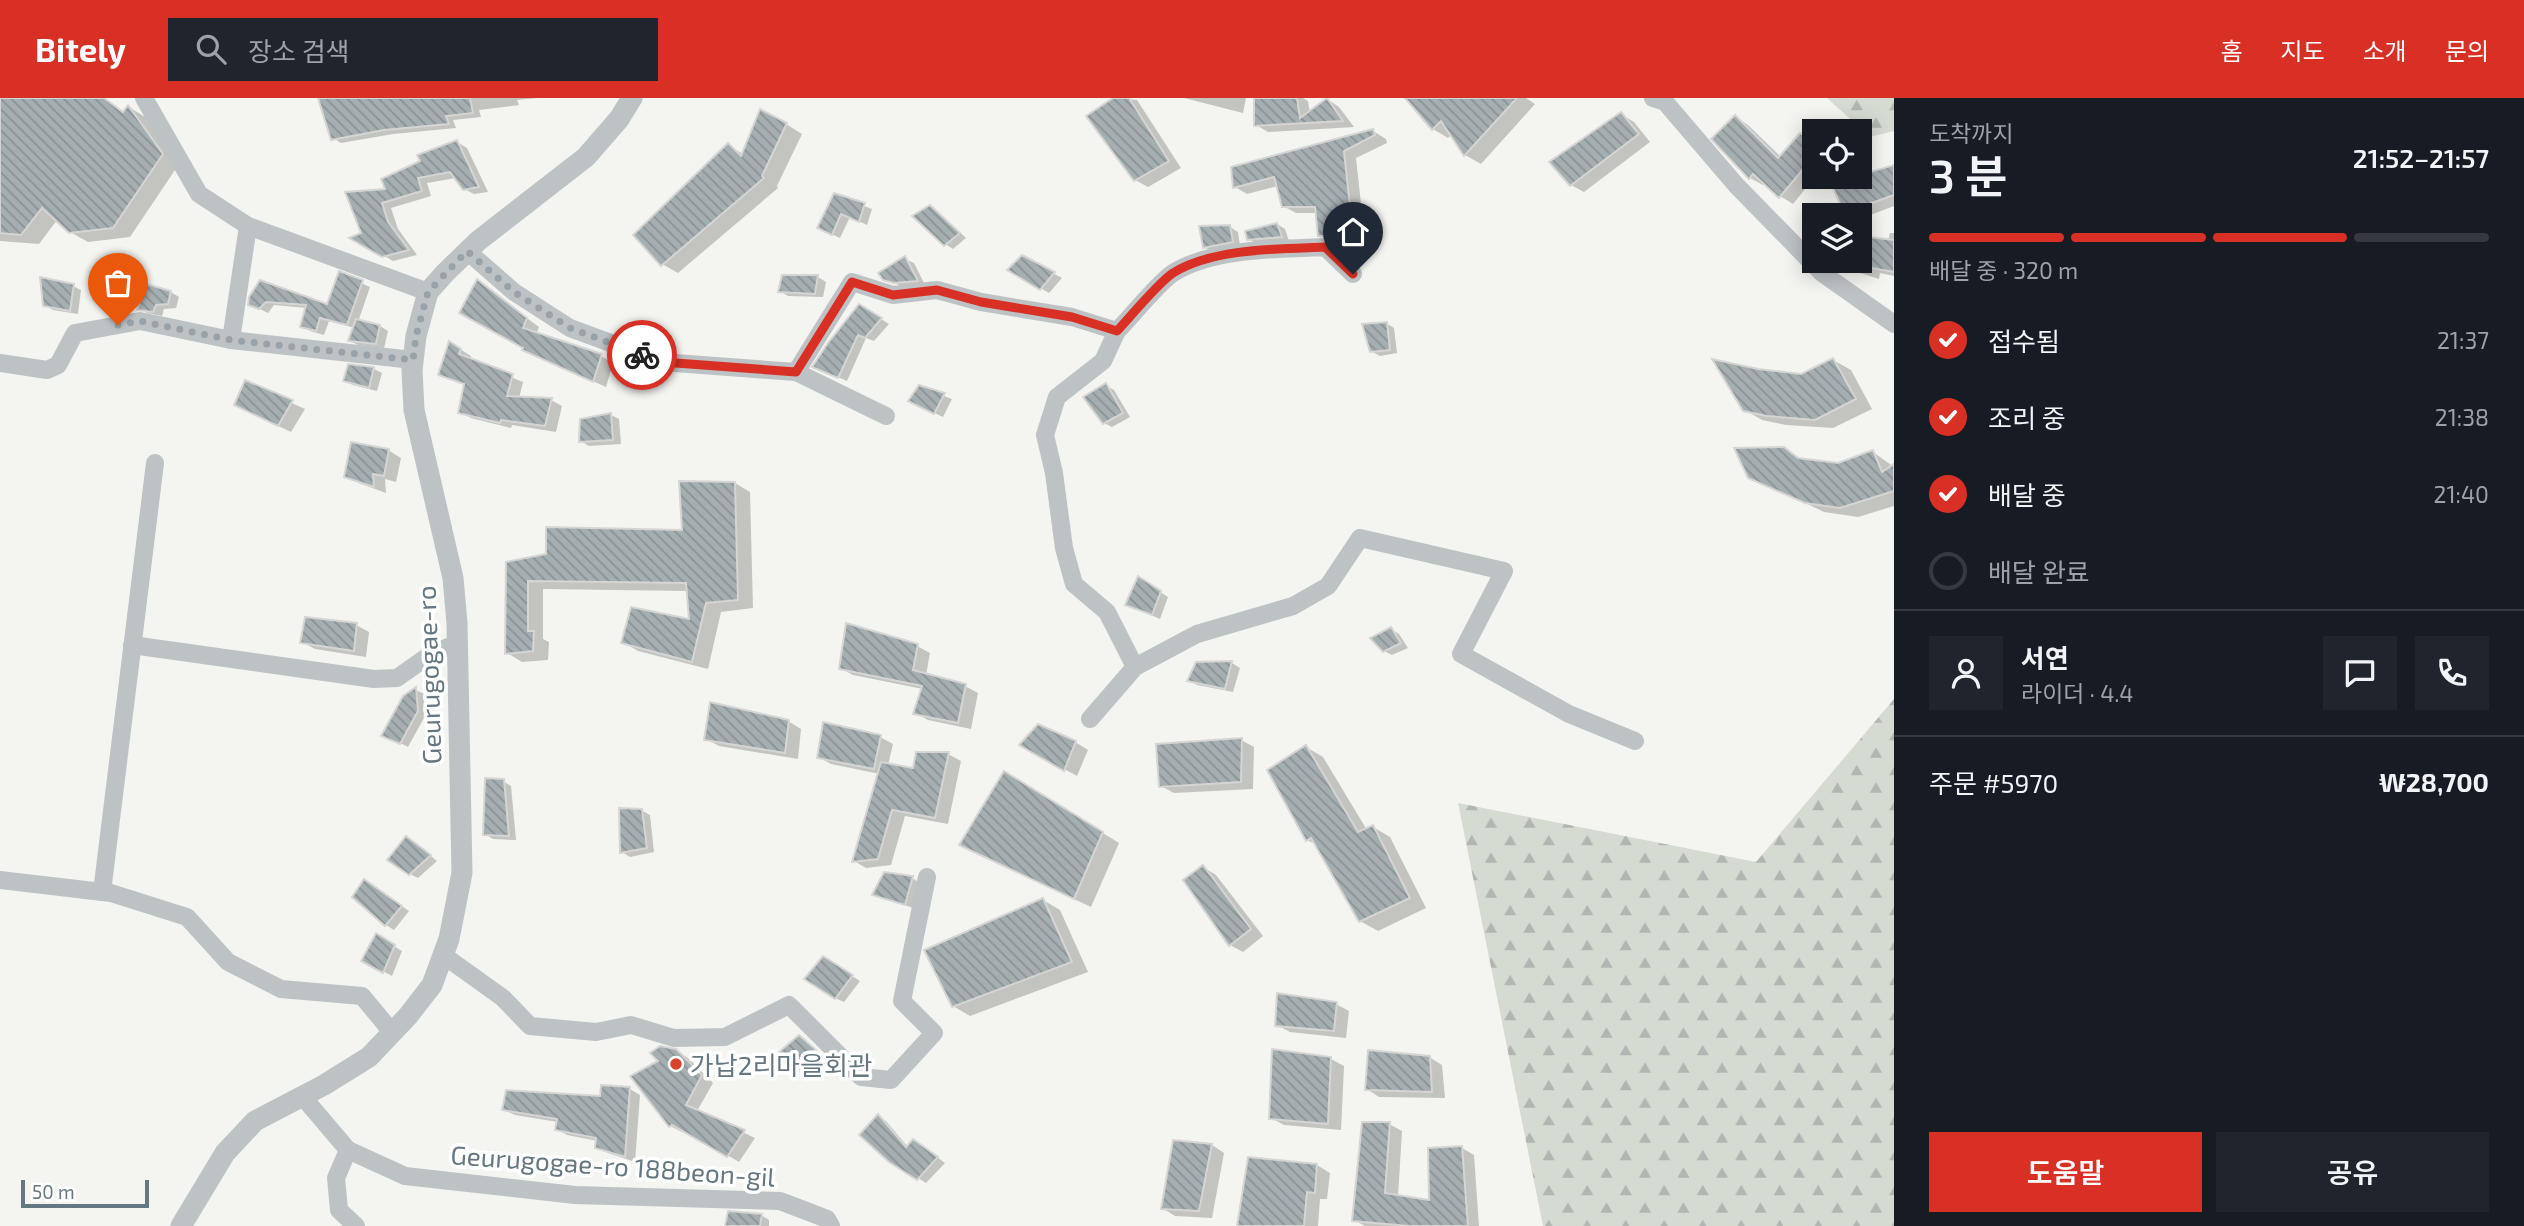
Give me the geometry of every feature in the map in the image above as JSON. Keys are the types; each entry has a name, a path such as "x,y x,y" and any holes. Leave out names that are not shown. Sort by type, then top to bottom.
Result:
{"street":[{"path":"144,98 200,194 248,226 428,292"},
{"name":"Geurugogae-ro","path":"181,1226 225,1153 254,1121 303,1097 369,1057 408,1016 432,985 449,939 462,873 458,643 453,578 414,410 413,360 416,336 428,292 467,251 586,157 619,119 632,98"},
{"path":"1653,98 1665,103 1736,186 1822,273 1894,324"},
{"path":"231,340 248,226"},
{"path":"1135,667 1107,612 1074,584 1064,548 1054,473 1045,435 1057,397 1103,362 1117,331 1172,274 1207,258 1325,247 1353,274"},
{"path":"467,251 514,292 570,328 662,362 796,372 886,416"},
{"path":"796,372 852,282 893,295 937,290 981,302 1072,317 1117,331"},
{"path":"0,363 47,370 58,365 75,333 140,321 231,340 413,360"},
{"path":"102,892 155,463"},
{"path":"1090,719 1135,667 1197,635 1293,606 1328,586 1360,538 1504,571 1461,654 1569,714 1635,741"},
{"path":"132,645 374,679 397,678 431,654 458,643"},
{"path":"443,955 503,998 530,1026 596,1032 631,1025 674,1038 725,1037 789,1006 860,1077 891,1080 934,1033 902,1001 927,877"},
{"path":"0,880 102,892 187,917 228,962 281,989 362,996 391,1031"},
{"name":"Geurugogae-ro 188beon-gil","path":"303,1097 348,1150 405,1176 575,1195 780,1201 827,1219 831,1226"},
{"path":"348,1150 336,1178 338,1210 356,1226"}],"green space":[{"path":"1827,98 1894,98 1894,131 1872,136 1872,119 1850,119"},
{"path":"1894,699 1894,1226 1543,1226 1458,803 1756,862"}],"building":[{"path":"0,98 104,98 123,112 128,105 163,154 113,228 69,233 42,208 21,235 0,233"},
{"path":"318,98 470,98 473,113 446,116 449,124 384,130 331,140"},
{"path":"1113,98 1129,98 1169,161 1134,181 1086,116"},
{"path":"1254,98 1297,98 1300,118 1327,98 1343,121 1254,126"},
{"path":"1405,98 1517,98 1464,156 1441,121 1432,130"},
{"path":"760,109 787,123 762,176 764,178 661,266 633,235 728,143 741,156"},
{"path":"1621,112 1639,134 1570,186 1549,162"},
{"path":"1735,115 1778,158 1800,133 1802,171 1779,198 1753,174 1749,179 1711,139"},
{"path":"1373,129 1375,135 1344,151 1353,235 1318,236 1315,207 1282,207 1274,177 1233,188 1231,167"},
{"path":"457,140 479,187 463,190 450,172 418,178 422,191 382,203 388,222 409,250 382,257 349,238 361,233 345,192 385,189 381,179 420,161 417,155"},
{"path":"1894,165 1894,195 1872,203 1840,203 1834,189 1872,189 1872,171"},
{"path":"834,193 865,203 859,222 841,214 832,235 817,228"},
{"path":"930,205 960,233 944,246 912,216"},
{"path":"1277,223 1282,237 1247,240 1245,231"},
{"path":"1230,225 1233,242 1203,248 1199,226"},
{"path":"1872,237 1894,240 1894,272 1872,268"},
{"path":"1022,255 1055,272 1040,290 1007,270"},
{"path":"905,256 918,281 894,283 883,280 878,273"},
{"path":"339,271 363,280 347,325 320,318 316,331 300,327 306,305 266,302 259,309 248,305 249,297 260,280 327,304"},
{"path":"782,275 818,275 815,294 778,292"},
{"path":"40,277 74,284 70,311 43,306"},
{"path":"477,279 527,318 523,328 602,354 593,382 522,350 523,348 459,313"},
{"path":"146,284 171,291 168,304 156,305 153,312 137,310"},
{"path":"859,304 882,318 865,338 858,335 838,378 812,367 828,343"},
{"path":"356,319 380,325 376,344 348,341"},
{"path":"1387,322 1390,350 1370,352 1362,324"},
{"path":"449,341 461,349 459,354 513,374 507,396 552,398 545,426 501,420 500,423 458,413 464,384 438,375"},
{"path":"1833,358 1856,399 1815,420 1743,411 1712,359 1758,369 1801,374"},
{"path":"348,364 374,367 369,388 343,381"},
{"path":"245,380 293,400 278,426 234,405"},
{"path":"1106,383 1123,413 1103,424 1083,397"},
{"path":"919,385 945,393 934,414 908,401"},
{"path":"611,413 613,440 579,442 580,419"},
{"path":"351,442 389,449 384,476 373,474 374,487 344,477"},
{"path":"1784,447 1798,458 1838,463 1873,450 1882,472 1894,464 1894,491 1840,508 1805,503 1748,478 1734,448"},
{"path":"679,481 735,482 738,600 706,603 692,662 621,643 631,607 689,619 686,583 528,581 528,631 534,631 533,651 505,654 506,562 546,554 546,527 682,530"},
{"path":"1138,576 1161,591 1152,615 1125,605"},
{"path":"305,617 357,623 354,651 300,643"},
{"path":"846,623 918,644 913,670 966,684 958,723 913,714 922,686 839,669"},
{"path":"1391,627 1401,643 1383,652 1370,638"},
{"path":"1232,661 1225,689 1187,681 1196,662"},
{"path":"416,687 418,711 400,744 381,736 403,696"},
{"path":"710,702 789,720 785,753 704,740"},
{"path":"823,722 881,735 874,769 817,758"},
{"path":"1038,724 1076,741 1064,771 1019,745"},
{"path":"1242,738 1241,782 1159,787 1156,744"},
{"path":"1306,745 1358,832 1373,825 1410,898 1359,922 1311,838 1306,841 1267,770"},
{"path":"916,752 949,752 935,818 892,810 878,859 852,862 881,762 913,768"},
{"path":"1004,771 1103,832 1074,899 959,845"},
{"path":"485,778 504,779 509,836 483,835"},
{"path":"619,808 642,809 647,848 620,853"},
{"path":"406,836 431,855 409,875 387,860"},
{"path":"1203,865 1251,929 1229,946 1183,880"},
{"path":"884,872 913,876 905,905 872,895"},
{"path":"364,879 402,906 385,926 352,897"},
{"path":"1043,898 1072,962 952,1007 924,950"},
{"path":"376,933 395,945 383,973 361,961"},
{"path":"823,956 853,975 835,999 804,979"},
{"path":"1277,993 1337,1002 1334,1031 1275,1026"},
{"path":"799,1035 816,1050 789,1066 779,1052"},
{"path":"660,1046 676,1049 702,1075 686,1105 745,1130 727,1157 672,1125 669,1127 630,1076 658,1061 650,1053"},
{"path":"1272,1049 1331,1057 1328,1124 1269,1119"},
{"path":"1368,1050 1430,1056 1432,1092 1365,1090"},
{"path":"601,1085 630,1087 625,1157 595,1148 596,1138 555,1130 557,1119 502,1110 506,1090 600,1096"},
{"path":"878,1114 906,1147 913,1139 938,1157 917,1180 889,1162 859,1135"},
{"path":"1362,1122 1390,1122 1385,1193 1429,1200 1428,1148 1462,1146 1468,1226 1409,1226 1352,1221"},
{"path":"1173,1140 1212,1144 1199,1211 1161,1209"},
{"path":"1248,1157 1317,1164 1315,1193 1307,1192 1304,1226 1237,1226"},
{"path":"728,1211 762,1214 760,1226 725,1226"}],"way so far":[{"path":"118,325 140,321 231,340 413,360 416,336 428,292 467,251 514,292 570,328 642,355"}],"place":[{"name":"가납2리마을회관","path":"676,1064"}],"route":[{"path":"642,355 662,362 796,372 852,282 893,295 937,290 981,302 1072,317 1117,331 1172,274 1207,258 1325,247 1353,274"}]}
